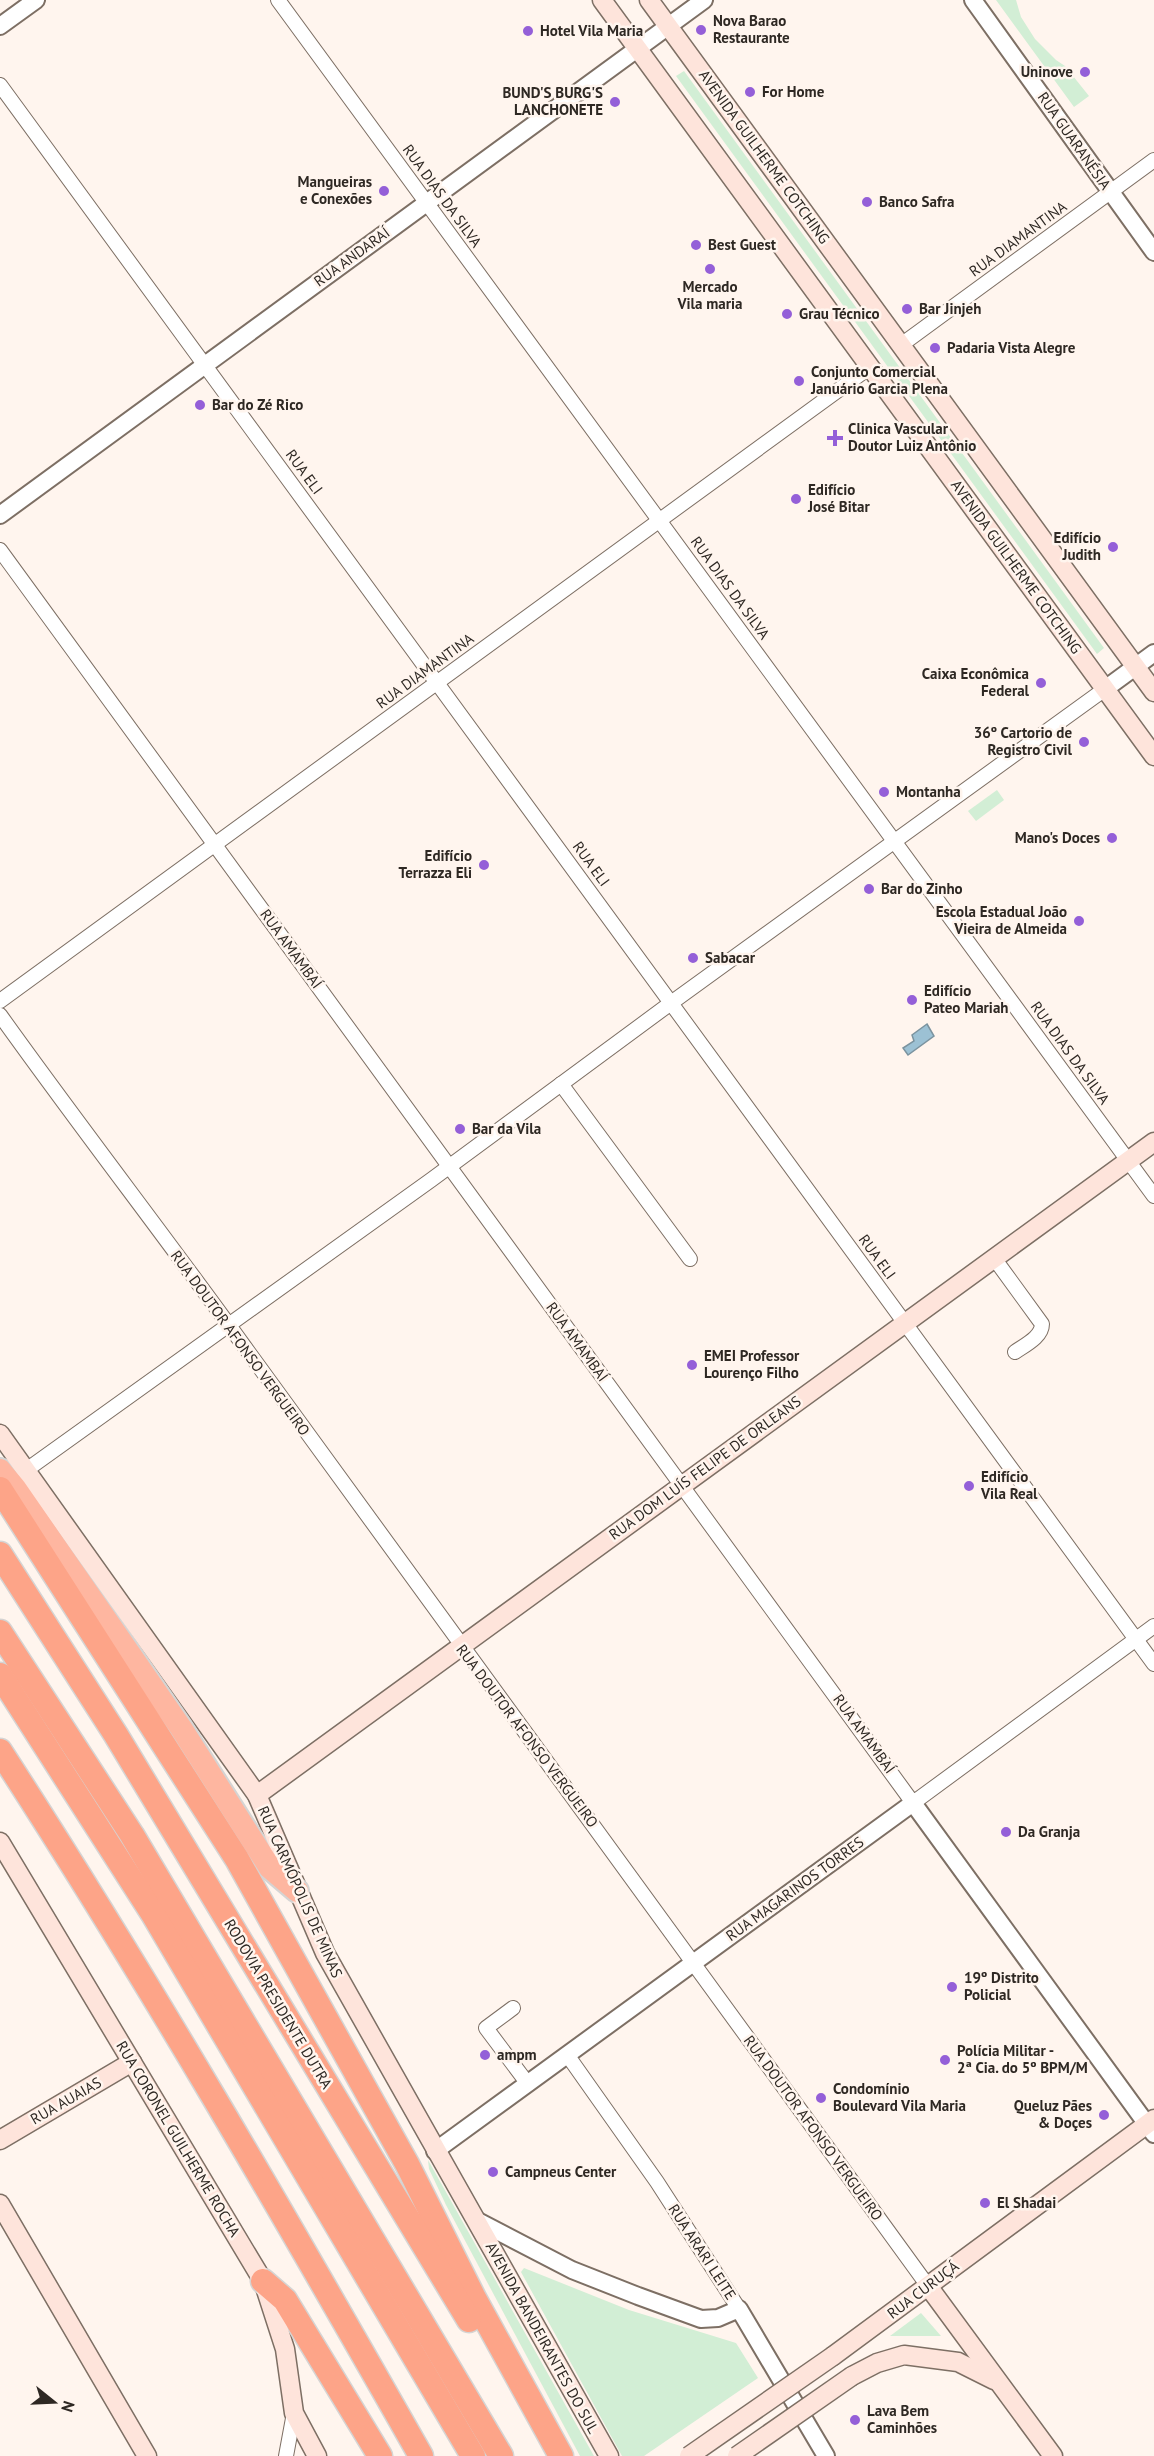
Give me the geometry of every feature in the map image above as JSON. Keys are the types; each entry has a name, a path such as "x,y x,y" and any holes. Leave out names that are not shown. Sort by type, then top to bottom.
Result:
{"highway":[{"path":"0,1470 15,1488 181,1728 270,1868 297,1891"},
{"path":"0,1489 237,1859 407,2164 474,2298 561,2456"},
{"name":"RODOVIA PRESIDENTE DUTRA","path":"0,1554 116,1735 552,2456"},
{"path":"0,1632 132,1835 501,2456"},
{"path":"0,1675 153,1914 473,2456"},
{"path":"0,1751 122,1945 306,2254 421,2456"},
{"path":"263,2281 285,2300 380,2456"}],"main road":[{"name":"AVENIDA GUILHERME COTCHING","path":"602,0 1154,756"},
{"name":"AVENIDA GUILHERME COTCHING","path":"650,0 1154,692"},
{"name":"RUA DOM LUÍS FELIPE DE ORLEANS","path":"257,1795 1154,1142"},
{"name":"RUA CARMÓPOLIS DE MINAS","path":"0,1434 257,1795 325,1953 476,2220"},
{"name":"RUA CORONEL GUILHERME ROCHA","path":"0,1842 263,2281 285,2349 294,2412"},
{"name":"RUA AUAIAS","path":"0,2140 132,2062"},
{"name":"RUA CURUÇÁ","path":"689,2456 833,2356 1152,2126"},
{"path":"0,2204 147,2456"},
{"name":"AVENIDA BANDEIRANTES DO SUL","path":"476,2220 609,2456"},
{"name":"RUA DOUTOR AFONSO VERGUEIRO","path":"928,2286 1053,2456"},
{"path":"737,2456 852,2376 877,2362 904,2355 958,2362 999,2382"},
{"path":"294,2412 317,2456"}],"street":[{"path":"0,27 36,0"},
{"name":"RUA DIAS DA SILVA","path":"278,0 1154,1196"},
{"name":"RUA ANDARAÍ","path":"0,515 704,0"},
{"name":"RUA GUARANÉSIA","path":"973,0 1154,252"},
{"name":"RUA ELI","path":"0,85 1154,1664"},
{"name":"RUA DIAMANTINA","path":"900,345 1154,160"},
{"name":"RUA DIAMANTINA","path":"0,1001 870,367"},
{"name":"RUA AMAMBAÍ","path":"0,550 913,1803 1152,2126"},
{"path":"25,1471 449,1167 1154,653"},
{"name":"RUA DOUTOR AFONSO VERGUEIRO","path":"0,1015 228,1324 460,1646 695,1963 928,2286"},
{"path":"561,1084 690,1259"},
{"path":"994,1258 1042,1324 1037,1336 1016,1352"},
{"name":"RUA MAGARINOS TORRES","path":"435,2151 1154,1626"},
{"path":"513,2008 486,2028 528,2084"},
{"name":"RUA ARARI LEITE","path":"568,2056 657,2182 739,2309 826,2456"},
{"path":"476,2220 572,2270 701,2319 718,2318 739,2309"},
{"name":"RUA CORONEL GUILHERME ROCHA","path":"286,2456 294,2412"}],"green space":[{"path":"996,0 1016,0 1021,17 1035,39 1065,66 1089,96 1074,107"},
{"path":"684,71 1104,648 1097,654 676,76"},
{"path":"997,790 1004,800 976,821 968,811"},
{"path":"428,2160 594,2456 580,2456 446,2205 429,2169"},
{"path":"524,2268 629,2310 736,2343 758,2378 644,2456 622,2456 521,2272"},
{"path":"921,2313 941,2336 890,2336"}],"water":[{"path":"927,1024 934,1036 908,1055 903,1048 914,1041 912,1035"}],"place":[{"name":"Nova Barao Restaurante","path":"701,30"},
{"name":"Hotel Vila Maria","path":"528,31"},
{"name":"Uninove","path":"1085,72"},
{"name":"For Home","path":"750,92"},
{"name":"BUND'S BURG'S LANCHONETE","path":"615,102"},
{"name":"Mangueiras e Conexões","path":"384,191"},
{"name":"Banco Safra","path":"867,202"},
{"name":"Best Guest","path":"696,245"},
{"name":"Mercado Vila maria","path":"710,269"},
{"name":"Bar Jinjeh","path":"907,309"},
{"name":"Grau Técnico","path":"787,314"},
{"name":"Padaria Vista Alegre","path":"935,348"},
{"name":"Conjunto Comercial Januário Garcia Plena","path":"799,381"},
{"name":"Bar do Zé Rico","path":"200,405"},
{"name":"Clinica Vascular Doutor Luiz Antônio","path":"835,438"},
{"name":"Edifício José Bitar","path":"796,499"},
{"name":"Edifício Judith","path":"1113,547"},
{"name":"Caixa Econômica Federal","path":"1041,683"},
{"name":"36º Cartorio de Registro Civil","path":"1084,742"},
{"name":"Montanha","path":"884,792"},
{"name":"Mano's Doces","path":"1112,838"},
{"name":"Edifício Terrazza Eli","path":"484,865"},
{"name":"Bar do Zinho","path":"869,889"},
{"name":"Escola Estadual João Vieira de Almeida","path":"1079,921"},
{"name":"Sabacar","path":"693,958"},
{"name":"Edifício Pateo Mariah","path":"912,1000"},
{"name":"Bar da Vila","path":"460,1129"},
{"name":"EMEI Professor Lourenço Filho","path":"692,1365"},
{"name":"Edifício Vila Real","path":"969,1486"},
{"name":"Da Granja","path":"1006,1832"},
{"name":"19º Distrito Policial","path":"952,1987"},
{"name":"ampm","path":"485,2055"},
{"name":"Polícia Militar - 2ª Cia. do 5º BPM/M","path":"945,2060"},
{"name":"Condomínio Boulevard Vila Maria","path":"821,2098"},
{"name":"Queluz Pães & Doçes","path":"1104,2115"},
{"name":"Campneus Center","path":"493,2172"},
{"name":"El Shadai","path":"985,2203"},
{"name":"Lava Bem Caminhões","path":"855,2420"}]}
